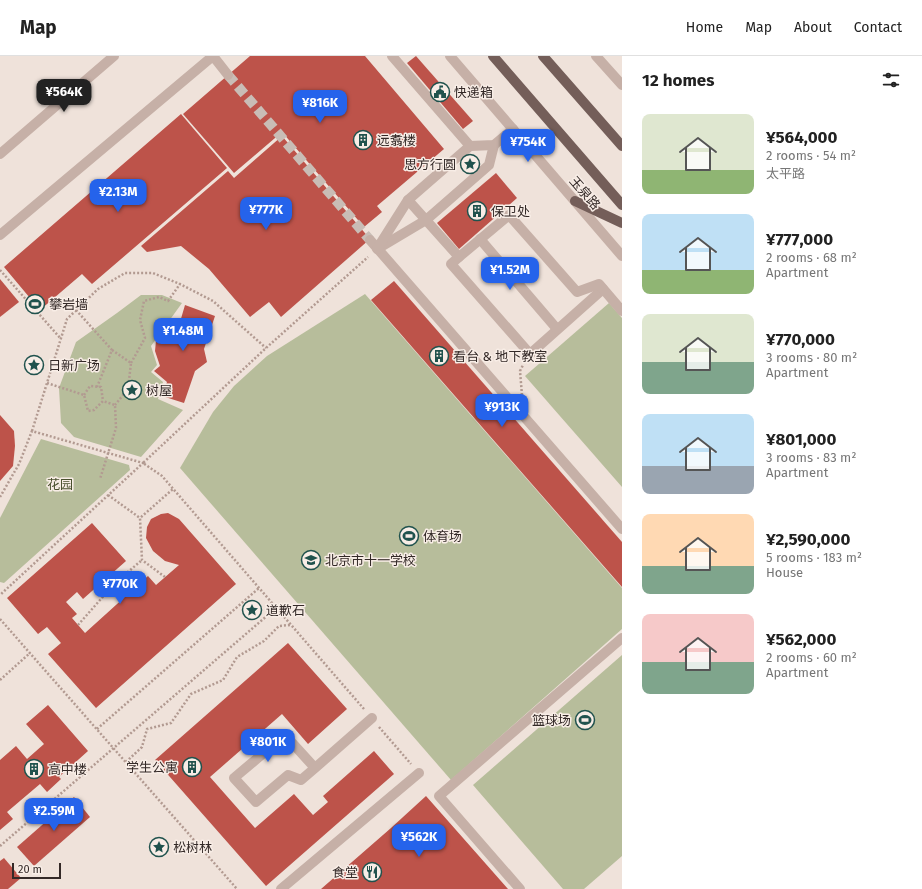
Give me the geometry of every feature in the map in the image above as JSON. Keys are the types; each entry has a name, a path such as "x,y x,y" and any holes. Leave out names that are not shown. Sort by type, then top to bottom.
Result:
{"main road":[{"name":"玉泉路","path":"493,56 622,205"},
{"path":"543,56 622,146"},
{"path":"575,201 622,223"}],"street":[{"path":"0,154 114,56"},
{"path":"0,235 212,56 228,75"},
{"path":"392,56 470,146"},
{"name":"玉泉路","path":"450,56 622,256"},
{"path":"596,56 622,85"},
{"path":"377,249 426,220 488,165 494,145 513,129"},
{"path":"377,249 408,200 470,146 494,145"},
{"path":"408,200 459,257"},
{"path":"603,290 530,354 451,264 509,215 577,292 599,284 622,311"},
{"path":"480,239 557,329"},
{"path":"370,240 622,529"},
{"path":"520,889 439,796 622,638"},
{"path":"315,768 284,735 234,778 256,802 288,774 301,780 315,768 372,718"},
{"path":"281,889 419,773"}],"path":[{"path":"0,595 266,348 377,249"},
{"path":"0,270 61,339"},
{"path":"0,497 19,464 32,431 67,319 98,289 125,273 153,273 180,284 213,301 266,348"},
{"path":"100,479 116,428 115,405 128,389 131,363 145,338 140,320 144,301 159,298 168,301 180,284"},
{"path":"76,310 112,350 131,363"},
{"path":"97,387 112,350"},
{"path":"525,418 520,371 530,354"},
{"path":"47,383 84,395"},
{"path":"90,386 101,387 103,401 94,410 88,410 84,395 90,386"},
{"path":"103,401 115,405"},
{"path":"32,431 143,463 162,476 419,773"},
{"path":"140,518 173,489"},
{"path":"108,495 140,518"},
{"path":"140,518 142,560"},
{"path":"142,560 165,577"},
{"path":"78,625 115,583 142,560"},
{"path":"97,729 259,588"},
{"path":"0,846 276,608"},
{"path":"0,619 237,889"},
{"path":"126,762 142,747 147,729 171,723 191,694 223,680 237,657 264,642 279,626 291,625"},
{"path":"0,680 30,653"}],"green space":[{"name":"体育场","path":"365,294 622,588 622,629 451,780 180,468 213,412 234,386 267,356"},
{"path":"141,295 162,295 182,303 151,346 157,365 151,372 163,382 158,399 183,410 141,457 74,437 61,423 59,388 76,342"},
{"path":"609,303 622,318 622,487 525,376"},
{"name":"花园","path":"41,439 129,465 130,470 4,583 0,582 0,518"},
{"name":"篮球场","path":"622,655 622,856 584,889 563,889 473,785"}],"building":[{"name":"远翥楼","path":"250,56 365,56 444,149 377,206 382,212 364,227 282,132 234,173 183,114"},
{"name":"快递箱","path":"416,56 473,121 463,129 407,63"},
{"path":"181,114 227,168 92,284 82,274 40,310 4,267"},
{"path":"282,136 370,239 281,317 269,302 250,317 209,269 181,246 147,252 141,246 228,171 234,178"},
{"name":"保卫处","path":"496,173 517,198 459,249 437,223"},
{"path":"0,279 19,302 0,317"},
{"path":"394,281 622,542 622,587 371,300"},
{"path":"185,305 215,316 204,349 207,362 195,371 184,403 162,396 167,382 154,371 160,366 155,351 156,341 169,332 169,326 180,322"},
{"path":"0,415 14,431 15,446 13,466 0,481"},
{"path":"168,513 179,519 236,584 96,708 48,654 61,643 47,627 38,634 7,598 92,523 126,561 83,599 77,592 66,602 77,614 72,618 85,633 148,576 156,585 179,565 165,561 153,551 146,538 147,527 151,519 161,514"},
{"name":"学生公寓","path":"288,643 347,709 308,744 282,714 210,777 255,828 294,794 313,815 328,802 323,796 374,751 394,774 266,886 155,760"},
{"name":"高中楼","path":"48,705 88,751 59,777 61,779 47,792 40,784 7,812 13,819 0,830 0,760 16,746 27,759 44,744 26,724"},
{"path":"426,796 508,889 321,889 391,828"},
{"path":"74,797 90,817 34,866 17,847"},
{"path":"4,858 21,878 8,889 0,889 0,861"}],"tunnel":[{"path":"228,75 370,240"}],"place":[{"name":"快递箱","path":"440,92"},
{"name":"远翥楼","path":"363,140"},
{"name":"思方行圆","path":"470,164"},
{"name":"保卫处","path":"477,211"},
{"name":"攀岩墙","path":"35,304"},
{"name":"看台 & 地下教室","path":"439,356"},
{"name":"日新广场","path":"34,365"},
{"name":"树屋","path":"132,390"},
{"name":"体育场","path":"409,536"},
{"name":"北京市十一学校","path":"311,560"},
{"name":"道歉石","path":"252,610"},
{"name":"篮球场","path":"585,720"},
{"name":"学生公寓","path":"192,767"},
{"name":"高中楼","path":"34,769"},
{"name":"松树林","path":"159,847"},
{"name":"食堂","path":"372,872"}]}
